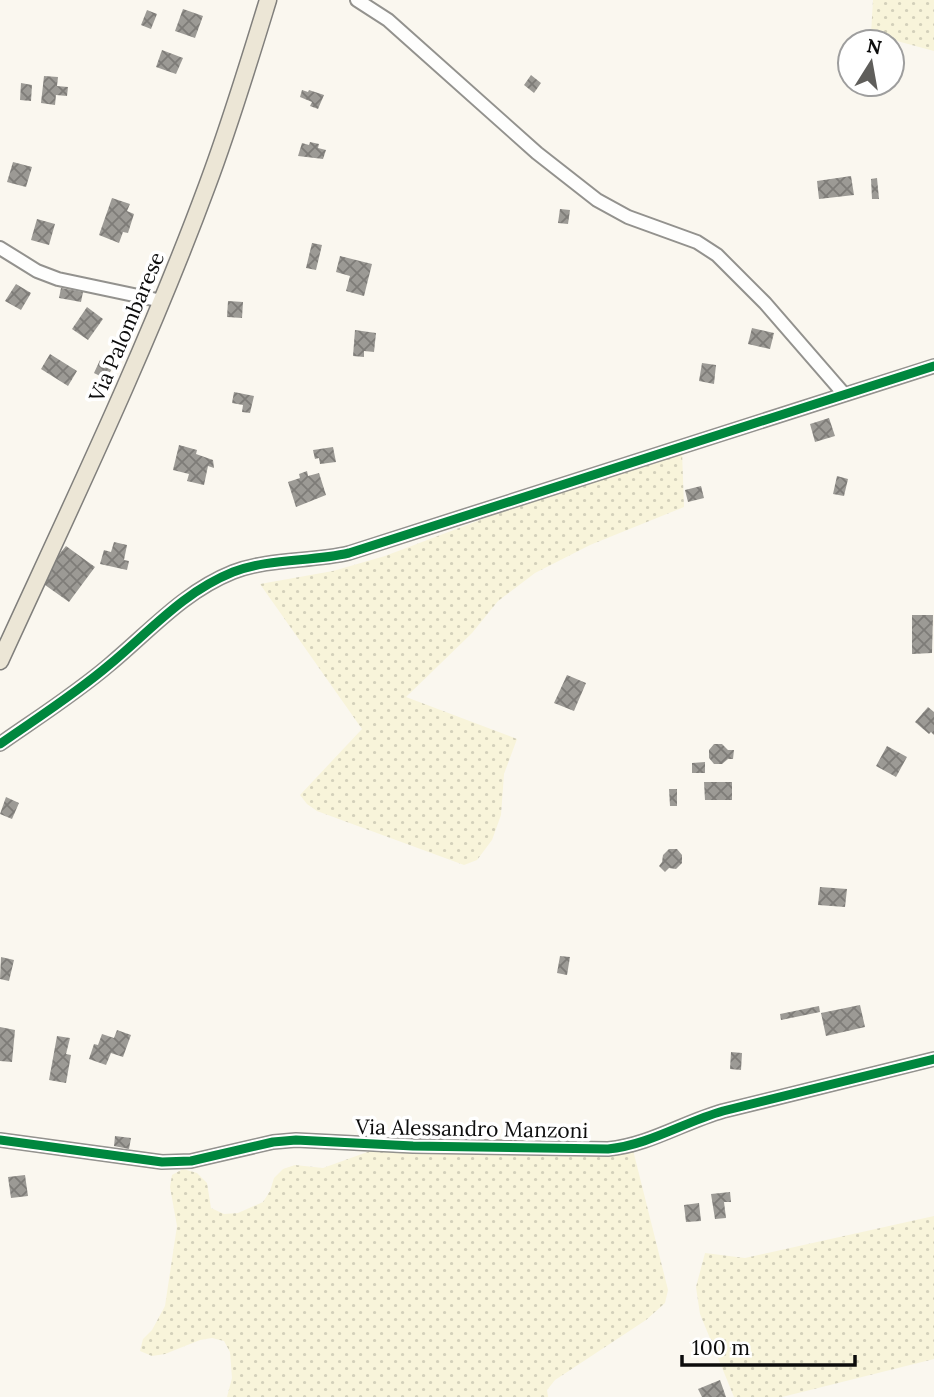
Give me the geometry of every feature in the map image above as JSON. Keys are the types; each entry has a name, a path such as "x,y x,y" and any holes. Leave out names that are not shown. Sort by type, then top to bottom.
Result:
{"main road":[{"name":"Via Palombarese","path":"0,661 78,497 162,301 221,150 268,0"}],"street":[{"path":"356,0 394,25 549,163 597,200 628,217 697,242 717,255 765,303 844,394"},
{"path":"0,248 37,271 58,279 162,301"},
{"path":"0,744 89,681 181,601 204,586 234,572 258,565 321,558 357,550 934,366"},
{"name":"Via Alessandro Manzoni","path":"0,1140 162,1162 191,1161 288,1140 422,1146 608,1149 639,1143 723,1111 934,1059"}],"shaded area":[{"path":"873,0 934,0 934,51 906,43 906,28 871,28"},
{"path":"682,451 684,507 590,545 535,573 498,601 472,633 406,697 517,739 504,774 501,815 492,840 477,860 464,865 317,811 307,804 300,795 362,729 260,584 333,571 385,556 496,514"},
{"path":"373,1150 633,1150 668,1290 665,1303 646,1320 555,1380 547,1390 548,1397 227,1397 232,1378 230,1352 224,1341 212,1338 200,1340 165,1354 152,1356 140,1351 143,1339 152,1330 165,1306 177,1226 170,1187 172,1175 183,1169 197,1173 207,1183 211,1208 224,1214 238,1213 263,1202 274,1178 283,1169 295,1165 323,1168"},
{"path":"934,1216 934,1359 782,1397 734,1397 700,1314 696,1287 705,1253 745,1258"}],"building":[{"path":"183,9 203,16 195,38 175,31"},
{"path":"147,10 157,14 151,29 141,25"},
{"path":"162,50 183,58 176,74 156,67"},
{"path":"531,75 541,83 534,93 524,85"},
{"path":"44,76 58,77 57,86 68,87 67,96 56,95 55,105 41,103"},
{"path":"21,83 32,85 31,101 20,100"},
{"path":"302,90 324,95 318,109 310,106 312,102 300,97"},
{"path":"310,142 319,144 318,148 326,150 323,159 298,156 302,143 309,145"},
{"path":"13,162 32,167 26,187 7,182"},
{"path":"851,176 854,195 819,199 817,181"},
{"path":"877,178 879,199 872,199 871,179"},
{"path":"112,198 130,204 127,211 134,214 128,233 123,232 119,243 99,235"},
{"path":"560,209 570,210 568,224 558,223"},
{"path":"37,219 55,224 49,245 31,240"},
{"path":"312,243 322,245 316,270 306,268"},
{"path":"340,256 372,264 364,296 346,291 350,276 336,272"},
{"path":"16,284 31,293 21,310 5,301"},
{"path":"61,288 83,292 81,302 59,298"},
{"path":"228,301 243,302 242,318 227,317"},
{"path":"87,307 103,319 88,340 72,329"},
{"path":"752,328 774,333 770,349 748,344"},
{"path":"355,330 376,333 374,352 364,351 364,357 353,356"},
{"path":"50,354 77,371 68,386 41,369"},
{"path":"100,360 113,367 106,379 94,373"},
{"path":"702,363 716,365 714,384 699,381"},
{"path":"234,392 254,396 250,413 242,412 243,405 232,403"},
{"path":"829,418 835,436 815,442 810,424"},
{"path":"179,445 197,450 196,454 213,460 214,468 208,466 204,485 187,481 189,474 173,470"},
{"path":"333,447 336,462 320,464 319,458 315,459 313,450"},
{"path":"307,471 308,476 319,473 326,495 296,507 288,482 300,478 299,474"},
{"path":"837,476 848,479 844,496 833,494"},
{"path":"701,486 704,498 688,502 685,490"},
{"path":"114,542 127,545 124,560 129,561 127,570 100,564 104,550 111,552"},
{"path":"66,546 95,567 69,602 38,580"},
{"path":"912,615 933,615 932,653 912,654"},
{"path":"567,675 586,683 574,711 554,703"},
{"path":"928,707 934,712 934,735 915,722"},
{"path":"714,744 722,744 728,750 734,750 733,759 714,764 709,758 709,750"},
{"path":"887,746 907,757 896,777 876,766"},
{"path":"705,762 705,773 692,773 692,763"},
{"path":"704,782 732,782 732,800 705,800"},
{"path":"669,789 677,789 677,806 670,806"},
{"path":"6,797 19,803 12,819 0,814"},
{"path":"669,849 677,849 682,855 682,863 676,869 669,868 665,872 659,866 663,855"},
{"path":"820,887 847,889 845,907 818,905"},
{"path":"560,956 570,957 567,975 557,973"},
{"path":"1,957 14,960 9,981 0,979"},
{"path":"860,1005 865,1027 826,1036 821,1013"},
{"path":"819,1006 820,1012 781,1020 780,1014"},
{"path":"0,1027 15,1030 12,1062 0,1061"},
{"path":"117,1030 131,1035 123,1057 111,1053 106,1065 89,1059 94,1044 98,1045 102,1034 114,1038"},
{"path":"57,1036 70,1038 66,1054 71,1055 66,1083 49,1080"},
{"path":"731,1052 742,1053 741,1070 730,1069"},
{"path":"115,1136 131,1138 129,1149 114,1146"},
{"path":"25,1175 28,1196 11,1198 8,1177"},
{"path":"730,1192 731,1202 724,1202 726,1218 715,1219 711,1194"},
{"path":"699,1203 701,1221 686,1222 684,1205"},
{"path":"720,1380 726,1397 702,1397 698,1389"}],"cycle path":[{"path":"0,744 96,676 198,590 233,572 261,564 349,553 934,366"},
{"path":"0,1140 162,1162 191,1161 273,1142 296,1140 413,1146 608,1149 638,1143 723,1111 934,1059"}]}
